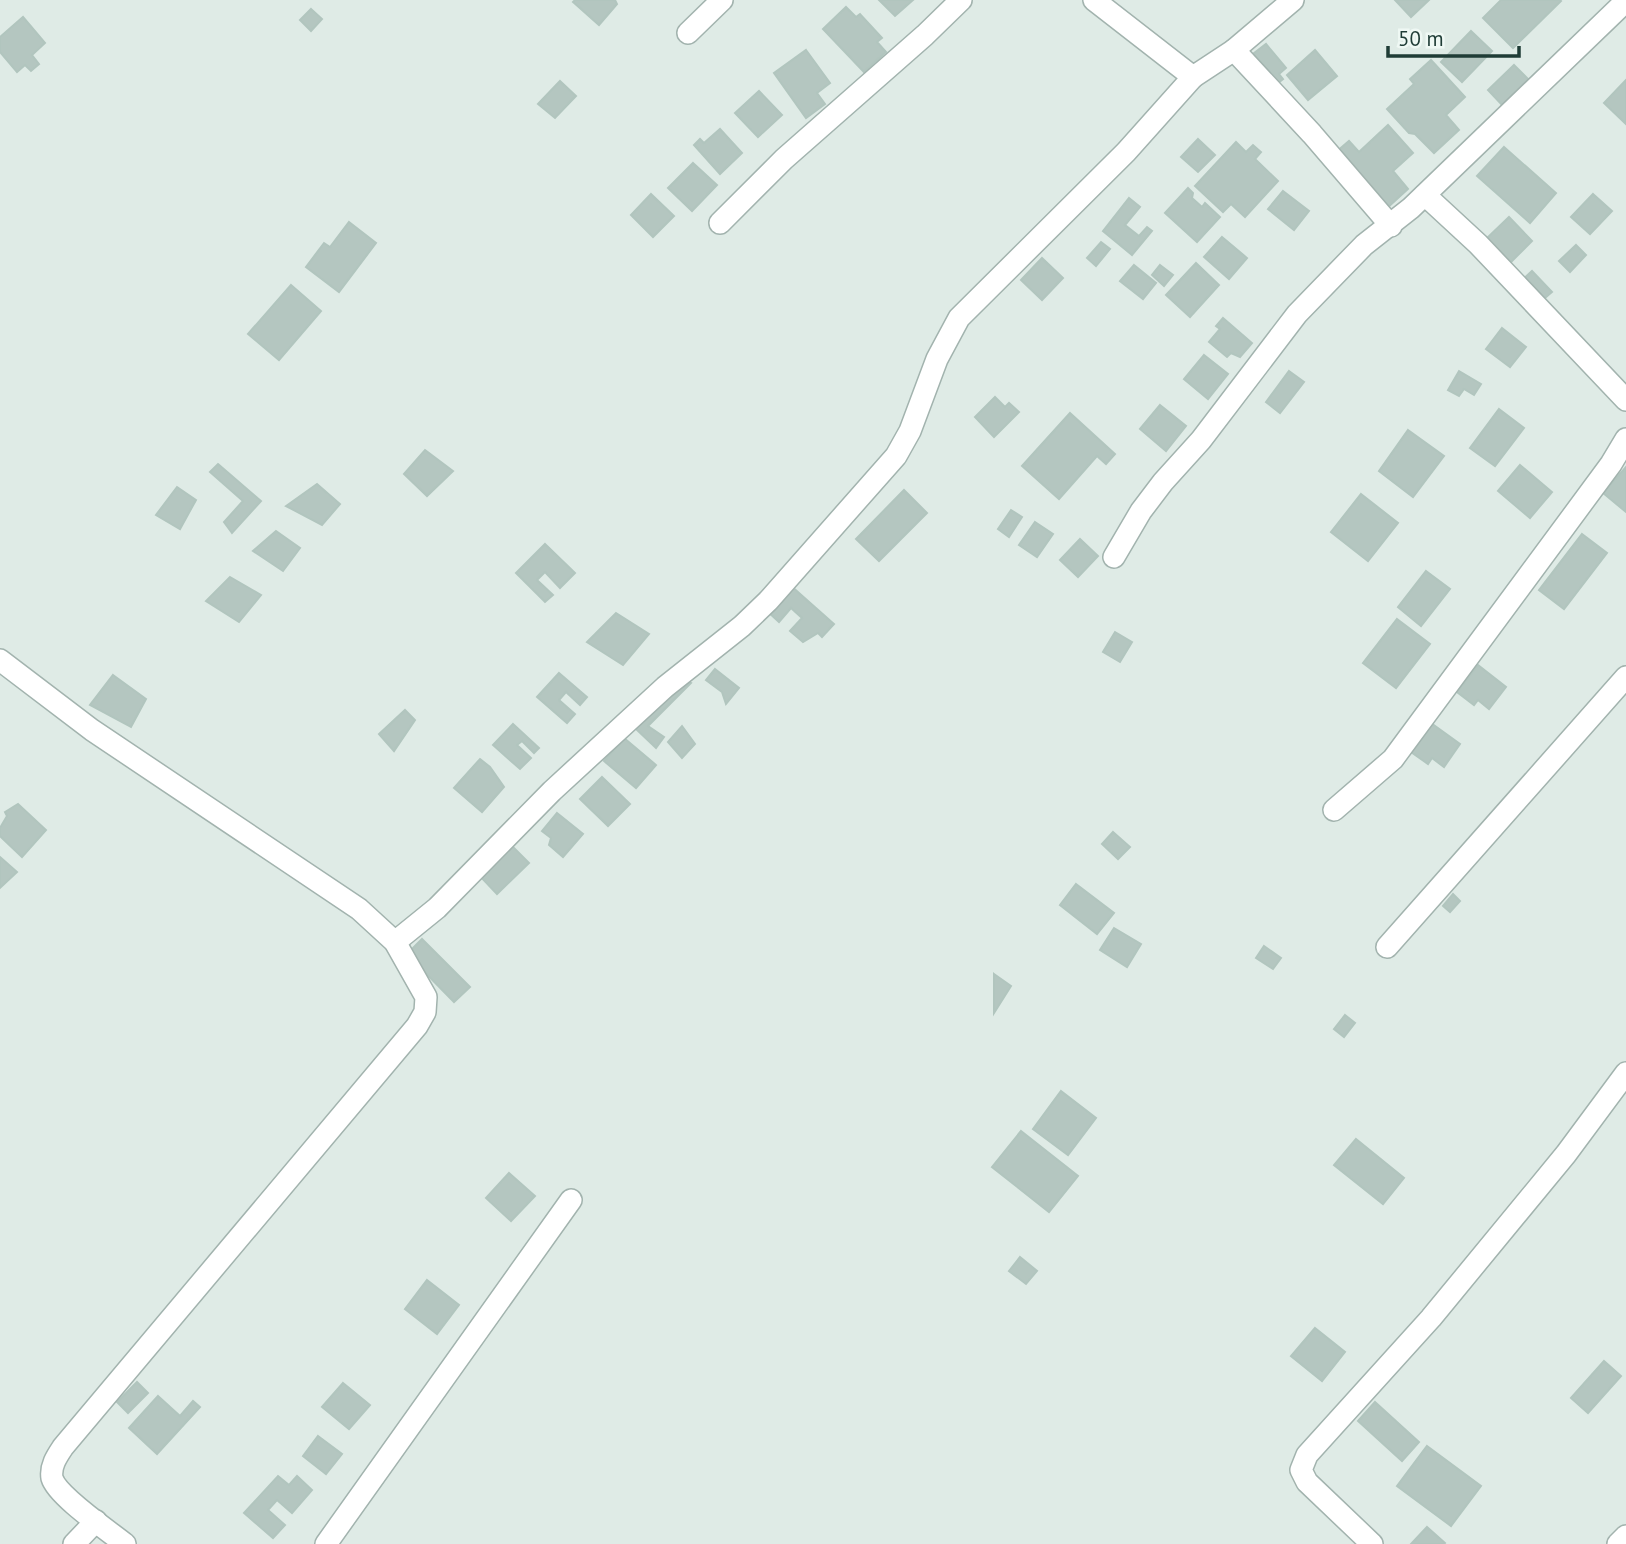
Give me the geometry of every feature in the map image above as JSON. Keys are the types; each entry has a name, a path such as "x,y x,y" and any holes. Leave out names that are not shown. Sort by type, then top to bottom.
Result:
{"street":[{"path":"688,33 722,0"},
{"path":"720,223 784,159 961,0"},
{"path":"1094,0 1193,77"},
{"path":"395,942 437,908 552,791 656,695 742,626 768,601 896,456 910,431 937,359 959,318 1126,152 1193,77 1234,50 1293,0"},
{"path":"1114,557 1141,511 1201,440 1297,314 1364,245 1391,226 1425,195 1626,1"},
{"path":"1234,50 1312,134 1391,226"},
{"path":"1425,195 1478,244 1626,400"},
{"path":"1334,810 1393,759 1603,475 1626,439"},
{"path":"0,660 92,730 359,909 395,942 426,997 425,1012 417,1026 72,1437 54,1462 52,1477 61,1493 125,1544"},
{"path":"1387,947 1626,677"},
{"path":"1372,1544 1307,1482 1301,1470 1307,1455 1431,1318 1566,1154 1626,1073"},
{"path":"326,1544 571,1200"},
{"path":"74,1544 96,1521"},
{"path":"1618,1544 1626,1536"}],"building":[{"path":"615,0 617,4 599,25 573,2"},
{"path":"879,0 913,0 895,16"},
{"path":"1395,0 1429,0 1411,17"},
{"path":"1501,0 1561,1 1513,48 1483,18"},
{"path":"846,7 856,17 860,14 882,38 877,42 886,52 864,72 823,29"},
{"path":"311,9 322,19 311,31 300,20"},
{"path":"23,17 45,43 32,55 39,64 31,71 25,65 17,72 0,52 0,37"},
{"path":"1471,31 1492,51 1462,82 1441,62"},
{"path":"1266,44 1286,68 1279,74 1283,79 1278,83 1253,54"},
{"path":"806,50 830,83 817,93 825,104 806,118 774,73"},
{"path":"1315,50 1337,76 1308,100 1287,75"},
{"path":"1431,60 1465,97 1446,115 1459,130 1434,153 1415,134 1409,133 1387,109 1414,84 1410,79"},
{"path":"1514,65 1531,82 1505,108 1488,90"},
{"path":"1626,80 1626,124 1604,103"},
{"path":"560,81 576,96 555,118 538,104"},
{"path":"759,91 782,115 758,137 735,113"},
{"path":"1388,125 1413,153 1393,171 1408,189 1387,208 1336,152 1349,141 1359,152"},
{"path":"720,129 742,153 720,174 694,145 700,139 704,143"},
{"path":"1198,139 1215,155 1198,172 1181,157"},
{"path":"1236,142 1246,152 1253,145 1261,152 1255,159 1278,181 1245,217 1231,204 1223,212 1195,186"},
{"path":"1504,147 1556,193 1530,223 1477,176"},
{"path":"693,163 717,185 692,211 668,188"},
{"path":"1188,188 1193,193 1192,198 1202,207 1205,203 1220,217 1197,242 1165,213"},
{"path":"1283,191 1309,211 1294,230 1268,209"},
{"path":"651,194 674,216 653,237 631,215"},
{"path":"1593,194 1612,211 1590,234 1571,217"},
{"path":"1129,198 1140,207 1125,225 1139,236 1147,227 1152,231 1132,255 1103,231"},
{"path":"1509,217 1532,241 1509,264 1485,240"},
{"path":"349,222 376,243 339,292 306,267 324,243 330,247"},
{"path":"1222,237 1247,258 1229,279 1204,257"},
{"path":"1101,242 1110,249 1096,266 1087,258"},
{"path":"1576,245 1586,255 1570,272 1559,261"},
{"path":"1042,258 1063,278 1042,300 1021,280"},
{"path":"1196,263 1219,285 1190,317 1166,295"},
{"path":"1134,265 1156,283 1143,299 1120,281"},
{"path":"1160,265 1173,275 1164,286 1152,275"},
{"path":"1532,271 1552,292 1539,303 1520,282"},
{"path":"291,285 321,311 279,360 248,334"},
{"path":"1223,318 1252,343 1240,357 1231,353 1227,357 1209,342 1220,329 1216,326"},
{"path":"1502,328 1526,347 1510,367 1486,349"},
{"path":"1204,355 1228,374 1208,399 1184,379"},
{"path":"1289,371 1304,382 1280,413 1266,402"},
{"path":"1459,371 1481,384 1474,395 1464,389 1459,396 1448,390"},
{"path":"995,397 1005,407 1009,403 1019,412 994,437 975,417"},
{"path":"1160,405 1186,426 1166,451 1140,429"},
{"path":"1499,409 1524,428 1495,466 1470,448"},
{"path":"1070,413 1115,454 1106,464 1097,456 1059,499 1022,466"},
{"path":"1408,430 1444,456 1413,497 1379,471"},
{"path":"425,450 453,471 427,496 404,474"},
{"path":"218,464 261,501 232,533 224,522 243,501 210,472"},
{"path":"1520,465 1552,492 1530,518 1498,491"},
{"path":"1626,467 1626,512 1603,493"},
{"path":"317,484 340,504 322,525 286,506"},
{"path":"177,487 196,500 180,529 156,515"},
{"path":"904,490 927,513 879,561 856,539"},
{"path":"1361,494 1398,523 1368,561 1331,532"},
{"path":"1011,510 1022,517 1009,537 998,529"},
{"path":"1035,522 1053,534 1037,557 1019,545"},
{"path":"276,531 300,548 283,571 253,551"},
{"path":"1582,534 1607,553 1564,609 1539,590"},
{"path":"1080,539 1098,556 1078,577 1060,560"},
{"path":"545,544 575,573 560,588 545,572 537,580 553,595 545,602 516,573"},
{"path":"1426,571 1450,589 1421,626 1398,607"},
{"path":"230,577 261,595 239,622 206,601"},
{"path":"790,585 834,624 822,637 818,633 803,642 790,631 802,618 791,608 779,622 767,611"},
{"path":"616,613 649,634 623,665 587,642"},
{"path":"1397,619 1430,644 1396,688 1363,663"},
{"path":"1115,632 1132,642 1120,662 1103,652"},
{"path":"1478,665 1506,687 1489,709 1478,700 1474,705 1457,692"},
{"path":"715,669 739,688 726,704 722,692 706,680"},
{"path":"559,673 587,697 580,705 566,692 559,700 575,714 567,723 537,697"},
{"path":"113,675 146,699 131,727 90,705"},
{"path":"686,680 691,683 648,726 664,737 656,748 635,728"},
{"path":"405,710 415,720 394,751 379,734"},
{"path":"1431,723 1460,744 1444,767 1432,758 1428,764 1411,752"},
{"path":"513,724 539,748 534,753 522,741 517,745 531,758 520,769 493,745"},
{"path":"682,726 695,744 682,758 668,742"},
{"path":"624,738 656,765 636,788 604,761"},
{"path":"480,759 490,767 504,787 482,812 454,788"},
{"path":"602,777 630,804 608,826 580,799"},
{"path":"18,804 46,830 22,857 0,836 0,828 7,816 5,812"},
{"path":"557,813 583,834 563,857 549,845 551,838 542,831"},
{"path":"1113,832 1130,847 1118,859 1102,844"},
{"path":"510,844 529,863 497,894 479,875"},
{"path":"0,857 17,872 0,888"},
{"path":"1076,884 1114,913 1097,934 1060,905"},
{"path":"1453,894 1460,901 1450,912 1443,906"},
{"path":"1114,928 1141,944 1127,967 1100,950"},
{"path":"422,939 470,987 454,1002 407,954"},
{"path":"1264,946 1281,958 1273,969 1256,958"},
{"path":"994,974 1011,986 994,1013"},
{"path":"1345,1015 1355,1023 1344,1037 1334,1029"},
{"path":"1061,1091 1096,1118 1068,1155 1033,1129"},
{"path":"1021,1131 1078,1176 1049,1212 992,1167"},
{"path":"1356,1139 1404,1178 1383,1204 1334,1165"},
{"path":"509,1173 535,1196 511,1221 486,1198"},
{"path":"1020,1257 1037,1271 1026,1284 1009,1271"},
{"path":"427,1280 459,1305 437,1334 405,1309"},
{"path":"1315,1328 1345,1352 1322,1381 1291,1356"},
{"path":"1604,1361 1621,1376 1588,1413 1571,1398"},
{"path":"137,1382 148,1393 128,1413 117,1402"},
{"path":"343,1383 370,1405 349,1429 322,1407"},
{"path":"158,1396 180,1416 193,1401 200,1407 157,1454 129,1428"},
{"path":"1375,1402 1419,1442 1402,1461 1358,1421"},
{"path":"318,1436 342,1454 326,1474 303,1456"},
{"path":"1427,1446 1481,1486 1451,1526 1397,1486"},
{"path":"278,1476 289,1485 297,1476 312,1490 292,1513 277,1500 268,1510 285,1525 273,1538 244,1513"},
{"path":"1427,1527 1445,1543 1411,1544"}]}
